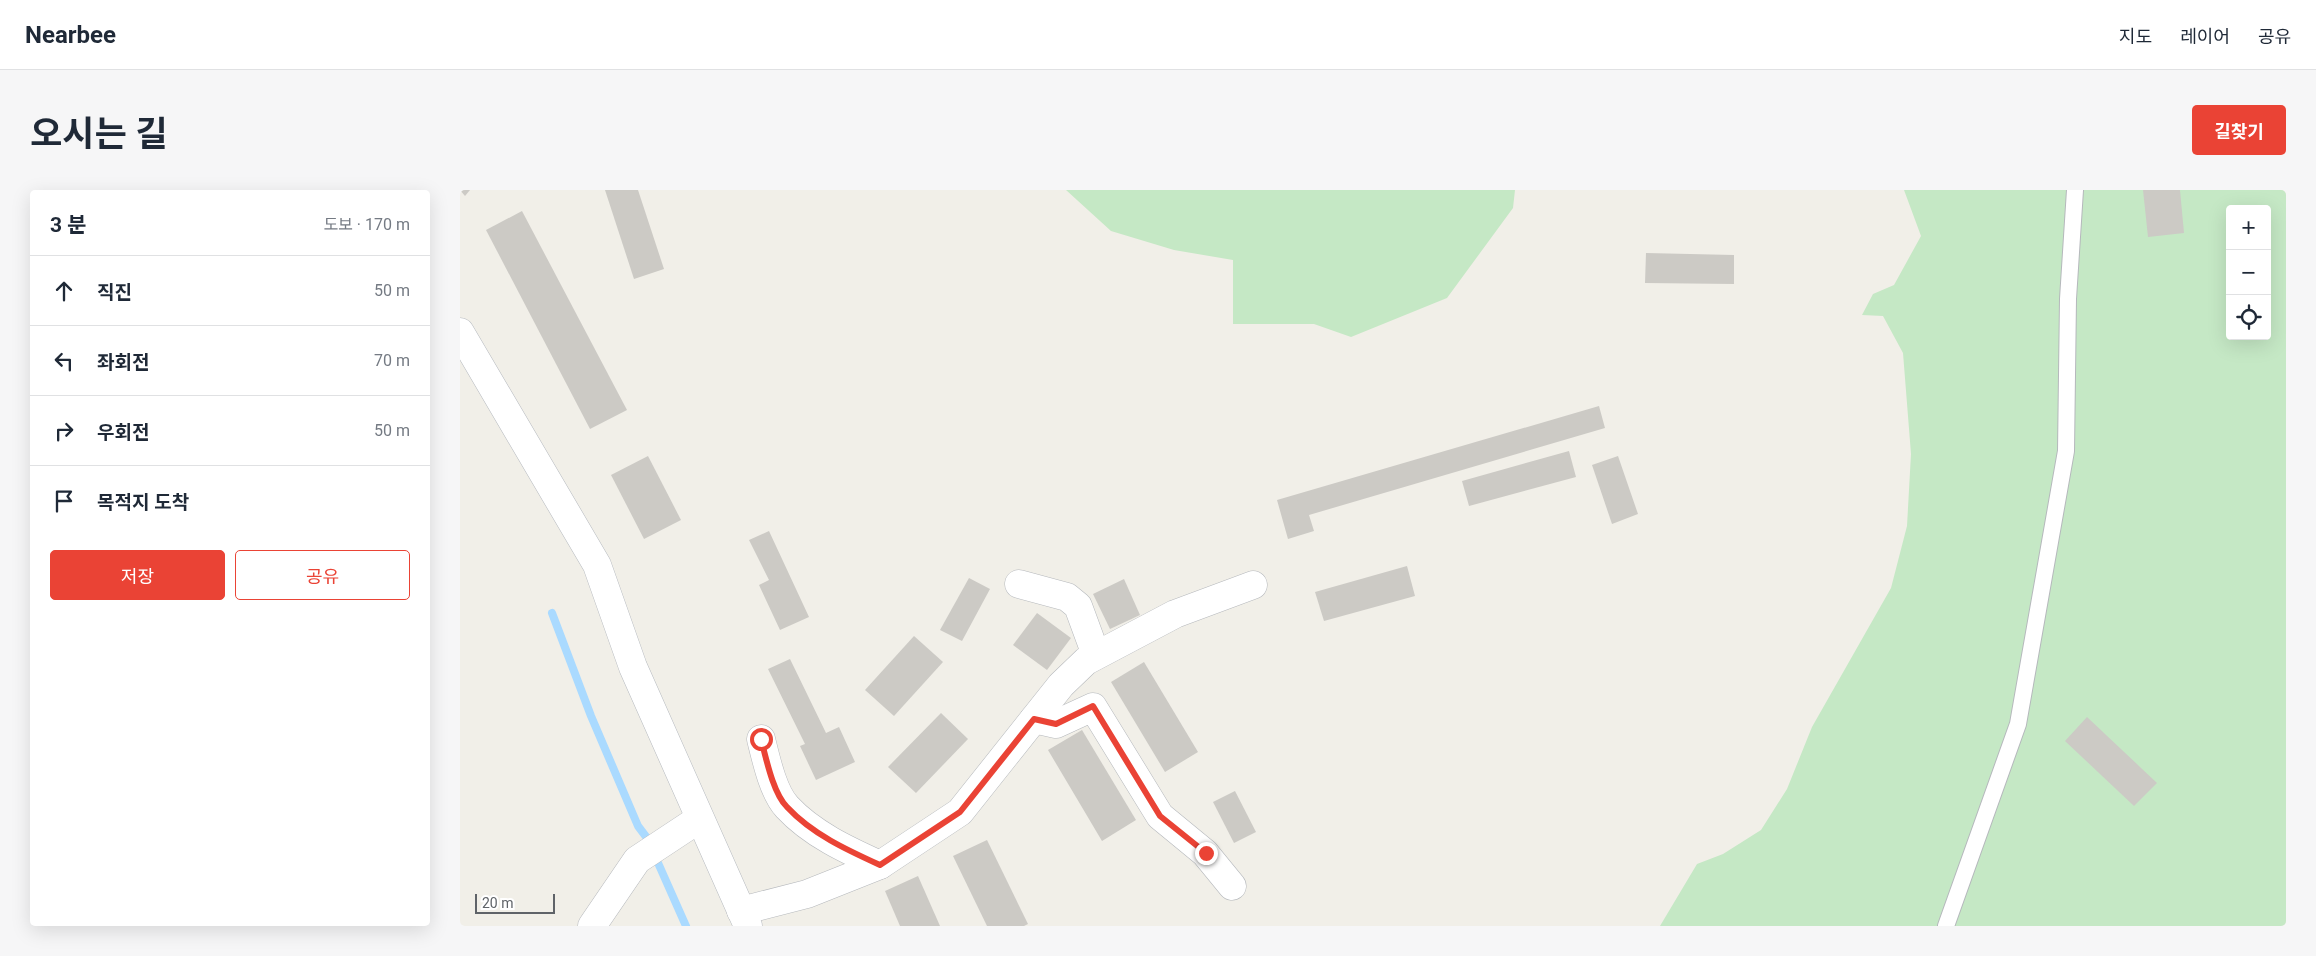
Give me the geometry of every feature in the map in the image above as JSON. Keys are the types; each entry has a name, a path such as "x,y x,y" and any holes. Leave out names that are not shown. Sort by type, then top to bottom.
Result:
{"street":[{"path":"460,332 597,565 633,667 744,918 880,865 960,812 1061,685 1086,661 1175,614 1254,586"},
{"path":"1019,584 1067,597 1078,606 1096,656"},
{"path":"1034,719 1056,724 1093,706 1160,816 1206,853 1232,886"},
{"path":"761,739 769,772 786,806 830,842 880,865"},
{"path":"592,926 637,860 699,819"}],"lane":[{"path":"1946,926 2018,724 2066,451 2068,299 2075,190"}],"green space":[{"path":"1066,190 1515,190 1513,208 1447,298 1351,337 1314,324 1233,324 1233,260 1174,250 1111,231"},
{"path":"1904,190 2286,190 2286,926 1660,926 1697,864 1723,854 1761,830 1787,789 1812,727 1891,588 1907,526 1911,454 1903,353 1883,316 1862,315 1873,294 1894,285 1921,236"}],"building":[{"path":"460,190 470,190 465,196"},
{"path":"605,190 638,190 664,269 634,279"},
{"path":"2143,190 2180,190 2184,233 2148,237"},
{"path":"522,211 627,410 590,429 486,230"},
{"path":"1646,253 1734,255 1734,284 1645,283"},
{"path":"1599,406 1605,428 1309,515 1314,531 1288,539 1277,500"},
{"path":"1569,451 1576,477 1469,506 1462,481"},
{"path":"648,456 681,520 644,539 611,475"},
{"path":"1618,456 1638,514 1612,524 1592,465"},
{"path":"769,531 809,617 780,630 759,585 769,580 749,540"},
{"path":"1407,566 1415,596 1324,621 1315,592"},
{"path":"969,578 990,589 962,641 940,630"},
{"path":"1124,579 1140,615 1110,629 1093,594"},
{"path":"1037,613 1071,638 1047,670 1013,645"},
{"path":"914,636 943,662 894,716 865,690"},
{"path":"790,659 826,733 839,727 855,762 816,780 800,746 805,744 768,669"},
{"path":"1144,662 1198,752 1165,772 1111,682"},
{"path":"941,713 968,739 916,793 888,767"},
{"path":"2087,717 2157,783 2134,806 2065,741"},
{"path":"1082,730 1136,820 1102,841 1048,750"},
{"path":"1235,791 1256,832 1234,843 1213,802"},
{"path":"987,840 1028,924 1024,926 987,926 953,856"},
{"path":"918,876 940,926 900,926 885,891"}],"waterway":[{"path":"552,613 591,716 638,826 647,838 686,926"}],"route":[{"path":"761,739 769,772 786,806 830,842 880,865 960,812 1034,719 1056,724 1093,706 1160,816 1206,853"}]}
